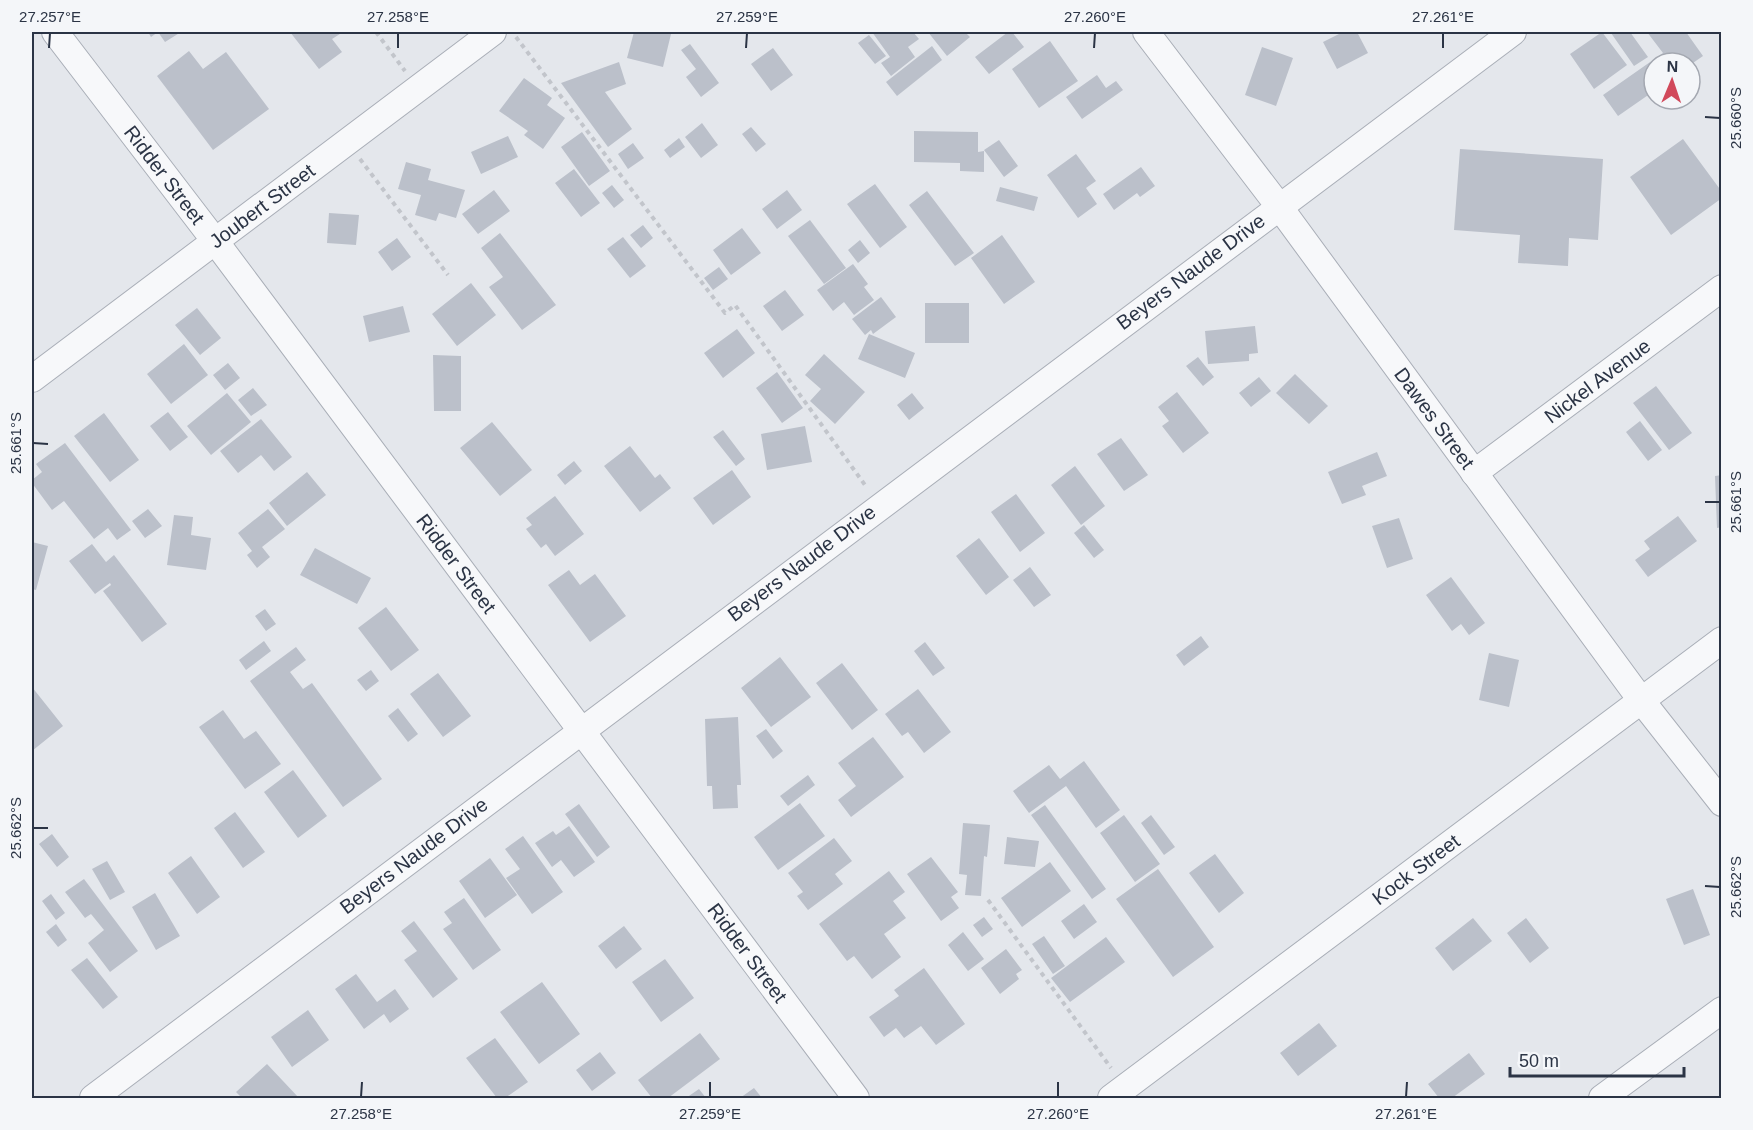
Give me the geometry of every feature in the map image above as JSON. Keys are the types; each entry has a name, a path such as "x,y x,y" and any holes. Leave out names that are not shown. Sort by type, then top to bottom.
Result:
{"street":[{"name":"Ridder Street","path":"55,32 215,241 856,1098"},
{"name":"Joubert Street","path":"32,379 493,32"},
{"name":"Dawes Street","path":"1146,32 1278,206 1641,700 1722,803"},
{"name":"Beyers Naude Drive","path":"93,1098 581,729 1513,32"},
{"name":"Nickel Avenue","path":"1474,473 1722,288"},
{"name":"Kock Street","path":"1118,1093 1722,640"},
{"path":"1602,1098 1722,1010"}],"path":[{"path":"376,32 418,88"},
{"path":"512,32 725,313 735,305 880,505"},
{"path":"346,142 448,275"},
{"path":"988,900 1118,1093"}],"building":[{"path":"148,32 158,32 151,37"},
{"path":"158,32 181,32 165,42"},
{"path":"290,32 343,32 332,39 342,52 319,69"},
{"path":"634,32 671,34 663,67 627,58"},
{"path":"872,32 913,32 919,39 908,47 915,57 891,76 881,63 890,57"},
{"path":"928,32 965,32 970,37 947,56"},
{"path":"1008,32 1012,32 1024,47 989,74 975,57"},
{"path":"1343,32 1357,32 1368,53 1337,69 1323,42"},
{"path":"1602,32 1627,65 1594,89 1570,54"},
{"path":"1630,32 1644,51 1642,61 1634,66 1611,33"},
{"path":"1647,32 1686,32 1699,51 1661,51"},
{"path":"869,35 886,56 875,64 858,43"},
{"path":"1050,41 1078,81 1039,108 1012,69"},
{"path":"690,44 719,83 701,97 686,77 696,69 681,50"},
{"path":"932,46 942,60 897,96 886,82"},
{"path":"1262,47 1293,58 1276,106 1245,95"},
{"path":"773,48 793,75 771,91 751,64"},
{"path":"189,51 203,69 226,52 269,109 213,150 157,76"},
{"path":"619,62 626,84 605,92 632,129 608,147 561,83"},
{"path":"1642,68 1642,99 1618,116 1603,95"},
{"path":"1097,75 1106,88 1116,81 1123,90 1082,119 1066,97"},
{"path":"524,78 552,98 547,105 565,118 543,149 524,135 528,131 499,111"},
{"path":"702,123 718,145 701,158 685,137"},
{"path":"751,127 766,144 756,152 742,134"},
{"path":"914,131 978,132 978,152 984,151 984,172 960,171 960,163 914,162"},
{"path":"582,132 610,171 589,186 561,147"},
{"path":"508,136 518,157 481,174 471,152"},
{"path":"679,138 685,147 670,158 664,150"},
{"path":"1683,139 1722,192 1722,198 1671,235 1630,177"},
{"path":"999,140 1018,166 1004,177 984,150"},
{"path":"633,143 644,158 628,169 618,154"},
{"path":"1460,149 1603,159 1598,240 1569,238 1568,266 1518,263 1520,235 1454,230"},
{"path":"1076,154 1096,181 1086,188 1097,204 1078,218 1047,175"},
{"path":"406,162 431,169 428,180 465,190 456,218 439,213 436,221 415,215 421,195 398,189"},
{"path":"1141,167 1155,186 1140,197 1137,193 1114,210 1103,194"},
{"path":"574,169 600,203 581,217 555,183"},
{"path":"875,184 907,227 880,248 847,204"},
{"path":"612,185 624,200 614,208 602,193"},
{"path":"1000,187 1038,197 1034,211 996,201"},
{"path":"494,190 510,211 478,234 462,214"},
{"path":"787,190 802,210 777,229 762,209"},
{"path":"927,191 974,253 955,266 909,205"},
{"path":"329,213 359,215 356,245 327,243"},
{"path":"810,220 846,268 824,284 788,236"},
{"path":"643,225 653,238 641,248 630,235"},
{"path":"742,228 761,253 731,275 713,250"},
{"path":"500,233 556,305 522,330 489,287 503,277 481,248"},
{"path":"1002,235 1035,282 1004,304 971,258"},
{"path":"623,237 646,266 630,278 607,249"},
{"path":"397,238 411,257 392,271 378,252"},
{"path":"860,240 870,253 858,263 848,250"},
{"path":"853,264 868,284 864,287 874,300 854,315 844,302 833,311 817,290"},
{"path":"719,267 728,279 713,290 704,278"},
{"path":"471,283 496,315 457,346 432,314"},
{"path":"785,290 804,315 782,331 763,306"},
{"path":"881,297 896,317 873,334 871,330 865,335 852,319"},
{"path":"925,303 969,303 969,343 925,343"},
{"path":"403,306 410,332 369,342 363,316"},
{"path":"197,308 221,338 200,355 175,325"},
{"path":"1255,326 1258,353 1249,354 1249,361 1208,364 1205,331"},
{"path":"737,329 755,353 723,378 704,353"},
{"path":"869,334 915,353 905,378 858,359"},
{"path":"184,344 208,375 171,404 147,374"},
{"path":"824,354 865,392 835,424 810,401 821,389 805,375"},
{"path":"433,355 461,356 461,411 434,411"},
{"path":"1198,357 1214,377 1203,386 1186,366"},
{"path":"228,363 240,378 225,390 213,375"},
{"path":"777,372 803,408 782,423 756,388"},
{"path":"1295,374 1328,406 1309,424 1276,393"},
{"path":"1259,377 1271,391 1251,407 1239,393"},
{"path":"1656,386 1692,433 1669,450 1633,403"},
{"path":"253,388 267,405 251,416 238,400"},
{"path":"1177,392 1209,433 1183,453 1162,426 1169,421 1158,407"},
{"path":"227,393 251,422 211,455 187,426"},
{"path":"912,393 924,408 909,420 897,405"},
{"path":"168,412 188,437 170,451 150,426"},
{"path":"104,413 139,460 110,482 74,436"},
{"path":"261,419 292,457 274,471 261,455 238,473 220,451"},
{"path":"1640,421 1662,450 1648,461 1626,432"},
{"path":"492,422 532,470 500,496 460,448"},
{"path":"805,426 812,462 767,470 761,434"},
{"path":"723,430 745,459 736,466 713,437"},
{"path":"1121,438 1148,475 1124,491 1097,454"},
{"path":"65,443 131,530 117,540 108,528 94,539 64,501 52,510 32,483 32,480 42,472 36,464"},
{"path":"630,446 655,478 660,474 671,488 640,512 604,466"},
{"path":"1377,452 1387,476 1362,486 1366,495 1342,504 1328,472"},
{"path":"574,461 582,471 565,485 557,475"},
{"path":"1075,466 1105,506 1081,525 1051,485"},
{"path":"732,470 751,497 713,525 693,498"},
{"path":"307,472 326,495 287,526 269,503"},
{"path":"1722,475 1722,527 1717,528 1715,476"},
{"path":"1016,494 1045,533 1020,552 991,512"},
{"path":"555,496 584,534 555,556 546,544 541,548 526,529 532,525 526,518"},
{"path":"148,509 162,526 145,538 132,521"},
{"path":"268,509 285,529 262,547 270,557 257,568 247,555 252,551 238,533"},
{"path":"174,515 193,517 191,535 211,538 206,570 167,565"},
{"path":"1678,516 1697,541 1648,577 1635,560 1650,549 1644,541"},
{"path":"1399,518 1413,559 1387,568 1372,526"},
{"path":"1084,525 1104,550 1094,558 1074,533"},
{"path":"979,538 1009,577 986,595 956,556"},
{"path":"32,542 48,546 36,590 32,589"},
{"path":"92,544 106,562 114,555 167,624 142,642 103,591 111,585 110,583 95,594 69,561"},
{"path":"315,548 371,578 357,604 300,575"},
{"path":"1030,567 1051,595 1034,607 1013,580"},
{"path":"569,570 580,585 595,574 626,616 590,642 548,585"},
{"path":"1451,577 1485,623 1469,635 1461,624 1452,631 1426,595"},
{"path":"386,607 419,650 391,671 358,628"},
{"path":"265,609 276,624 266,631 255,616"},
{"path":"1201,636 1209,647 1184,666 1176,655"},
{"path":"264,641 271,651 246,670 239,660"},
{"path":"925,642 945,668 933,676 914,651"},
{"path":"296,647 306,660 290,672 303,689 312,683 382,779 343,807 250,681"},
{"path":"1489,653 1519,660 1509,707 1479,700"},
{"path":"780,657 811,697 771,727 741,688"},
{"path":"842,663 878,710 852,730 816,683"},
{"path":"371,670 379,681 366,691 357,680"},
{"path":"438,673 471,716 443,737 410,694"},
{"path":"32,687 63,726 32,751"},
{"path":"918,689 951,732 924,753 908,732 902,736 885,714"},
{"path":"398,708 418,734 408,742 388,716"},
{"path":"223,710 244,739 256,731 281,764 245,789 199,727"},
{"path":"738,717 741,785 737,785 738,808 713,809 712,786 707,786 705,719"},
{"path":"766,729 783,751 773,759 756,736"},
{"path":"873,737 904,777 851,817 838,800 856,786 838,763"},
{"path":"1084,761 1120,810 1096,828 1066,786 1029,813 1013,791 1049,765 1060,779"},
{"path":"293,770 327,816 298,838 264,792"},
{"path":"808,775 815,785 788,806 780,796"},
{"path":"800,803 825,836 778,870 754,837"},
{"path":"579,804 610,847 597,857 565,814"},
{"path":"1045,805 1106,889 1092,899 1031,815"},
{"path":"235,812 265,852 243,868 214,828"},
{"path":"1124,815 1160,864 1135,882 1100,833"},
{"path":"1151,815 1175,847 1164,855 1141,823"},
{"path":"963,823 990,825 987,857 984,856 981,896 965,895 967,875 959,874"},
{"path":"569,826 595,862 574,877 561,860 552,867 535,843 553,831 556,835"},
{"path":"52,834 69,857 57,867 39,844"},
{"path":"523,836 563,892 532,914 506,878 520,869 505,849"},
{"path":"1007,837 1039,841 1035,867 1004,864"},
{"path":"834,838 852,861 835,874 843,884 808,910 797,896 803,892 788,873"},
{"path":"1215,854 1244,893 1219,913 1189,873"},
{"path":"191,856 220,897 197,914 168,873"},
{"path":"931,857 958,892 951,897 959,908 941,921 907,874"},
{"path":"490,858 517,895 485,918 459,881"},
{"path":"107,861 125,892 110,900 92,869"},
{"path":"1050,862 1071,891 1022,927 1001,898"},
{"path":"1158,869 1214,947 1173,977 1116,899"},
{"path":"889,871 905,892 893,901 906,918 884,934 901,957 872,979 854,956 847,961 819,924"},
{"path":"84,879 138,951 110,972 88,943 104,930 91,914 85,918 65,892"},
{"path":"1693,889 1710,935 1684,945 1666,899"},
{"path":"155,893 180,936 156,950 132,907"},
{"path":"51,894 65,913 56,920 42,901"},
{"path":"464,898 501,950 473,970 443,929 452,923 444,912"},
{"path":"1084,904 1097,922 1074,939 1061,921"},
{"path":"984,917 993,929 982,937 973,925"},
{"path":"1473,918 1492,941 1453,971 1435,948"},
{"path":"1526,918 1549,948 1530,963 1507,933"},
{"path":"414,921 458,979 433,998 404,960 417,951 401,931"},
{"path":"56,924 67,940 58,947 46,932"},
{"path":"624,926 642,949 616,969 598,946"},
{"path":"963,932 984,959 968,971 948,945"},
{"path":"1044,936 1065,966 1053,974 1032,944"},
{"path":"1106,937 1125,962 1070,1002 1051,978"},
{"path":"1006,949 1022,970 1016,974 1019,979 1000,994 981,968"},
{"path":"87,958 118,997 103,1009 71,970"},
{"path":"665,959 694,998 661,1022 632,982"},
{"path":"924,968 965,1024 936,1045 921,1026 904,1038 896,1028 884,1037 869,1017 899,996 894,990"},
{"path":"356,974 377,1002 395,989 409,1009 390,1023 384,1014 364,1029 335,989"},
{"path":"542,982 580,1034 539,1064 500,1012"},
{"path":"308,1010 329,1040 292,1067 271,1037"},
{"path":"1319,1023 1337,1046 1298,1076 1280,1053"},
{"path":"700,1033 720,1059 668,1098 652,1098 638,1080"},
{"path":"495,1038 528,1082 505,1098 497,1098 466,1058"},
{"path":"600,1052 616,1073 592,1091 576,1070"},
{"path":"1469,1053 1485,1074 1452,1098 1439,1098 1428,1084"},
{"path":"267,1064 299,1098 242,1098 236,1092"},
{"path":"754,1088 762,1098 740,1098"},
{"path":"699,1089 706,1098 686,1098"}]}
